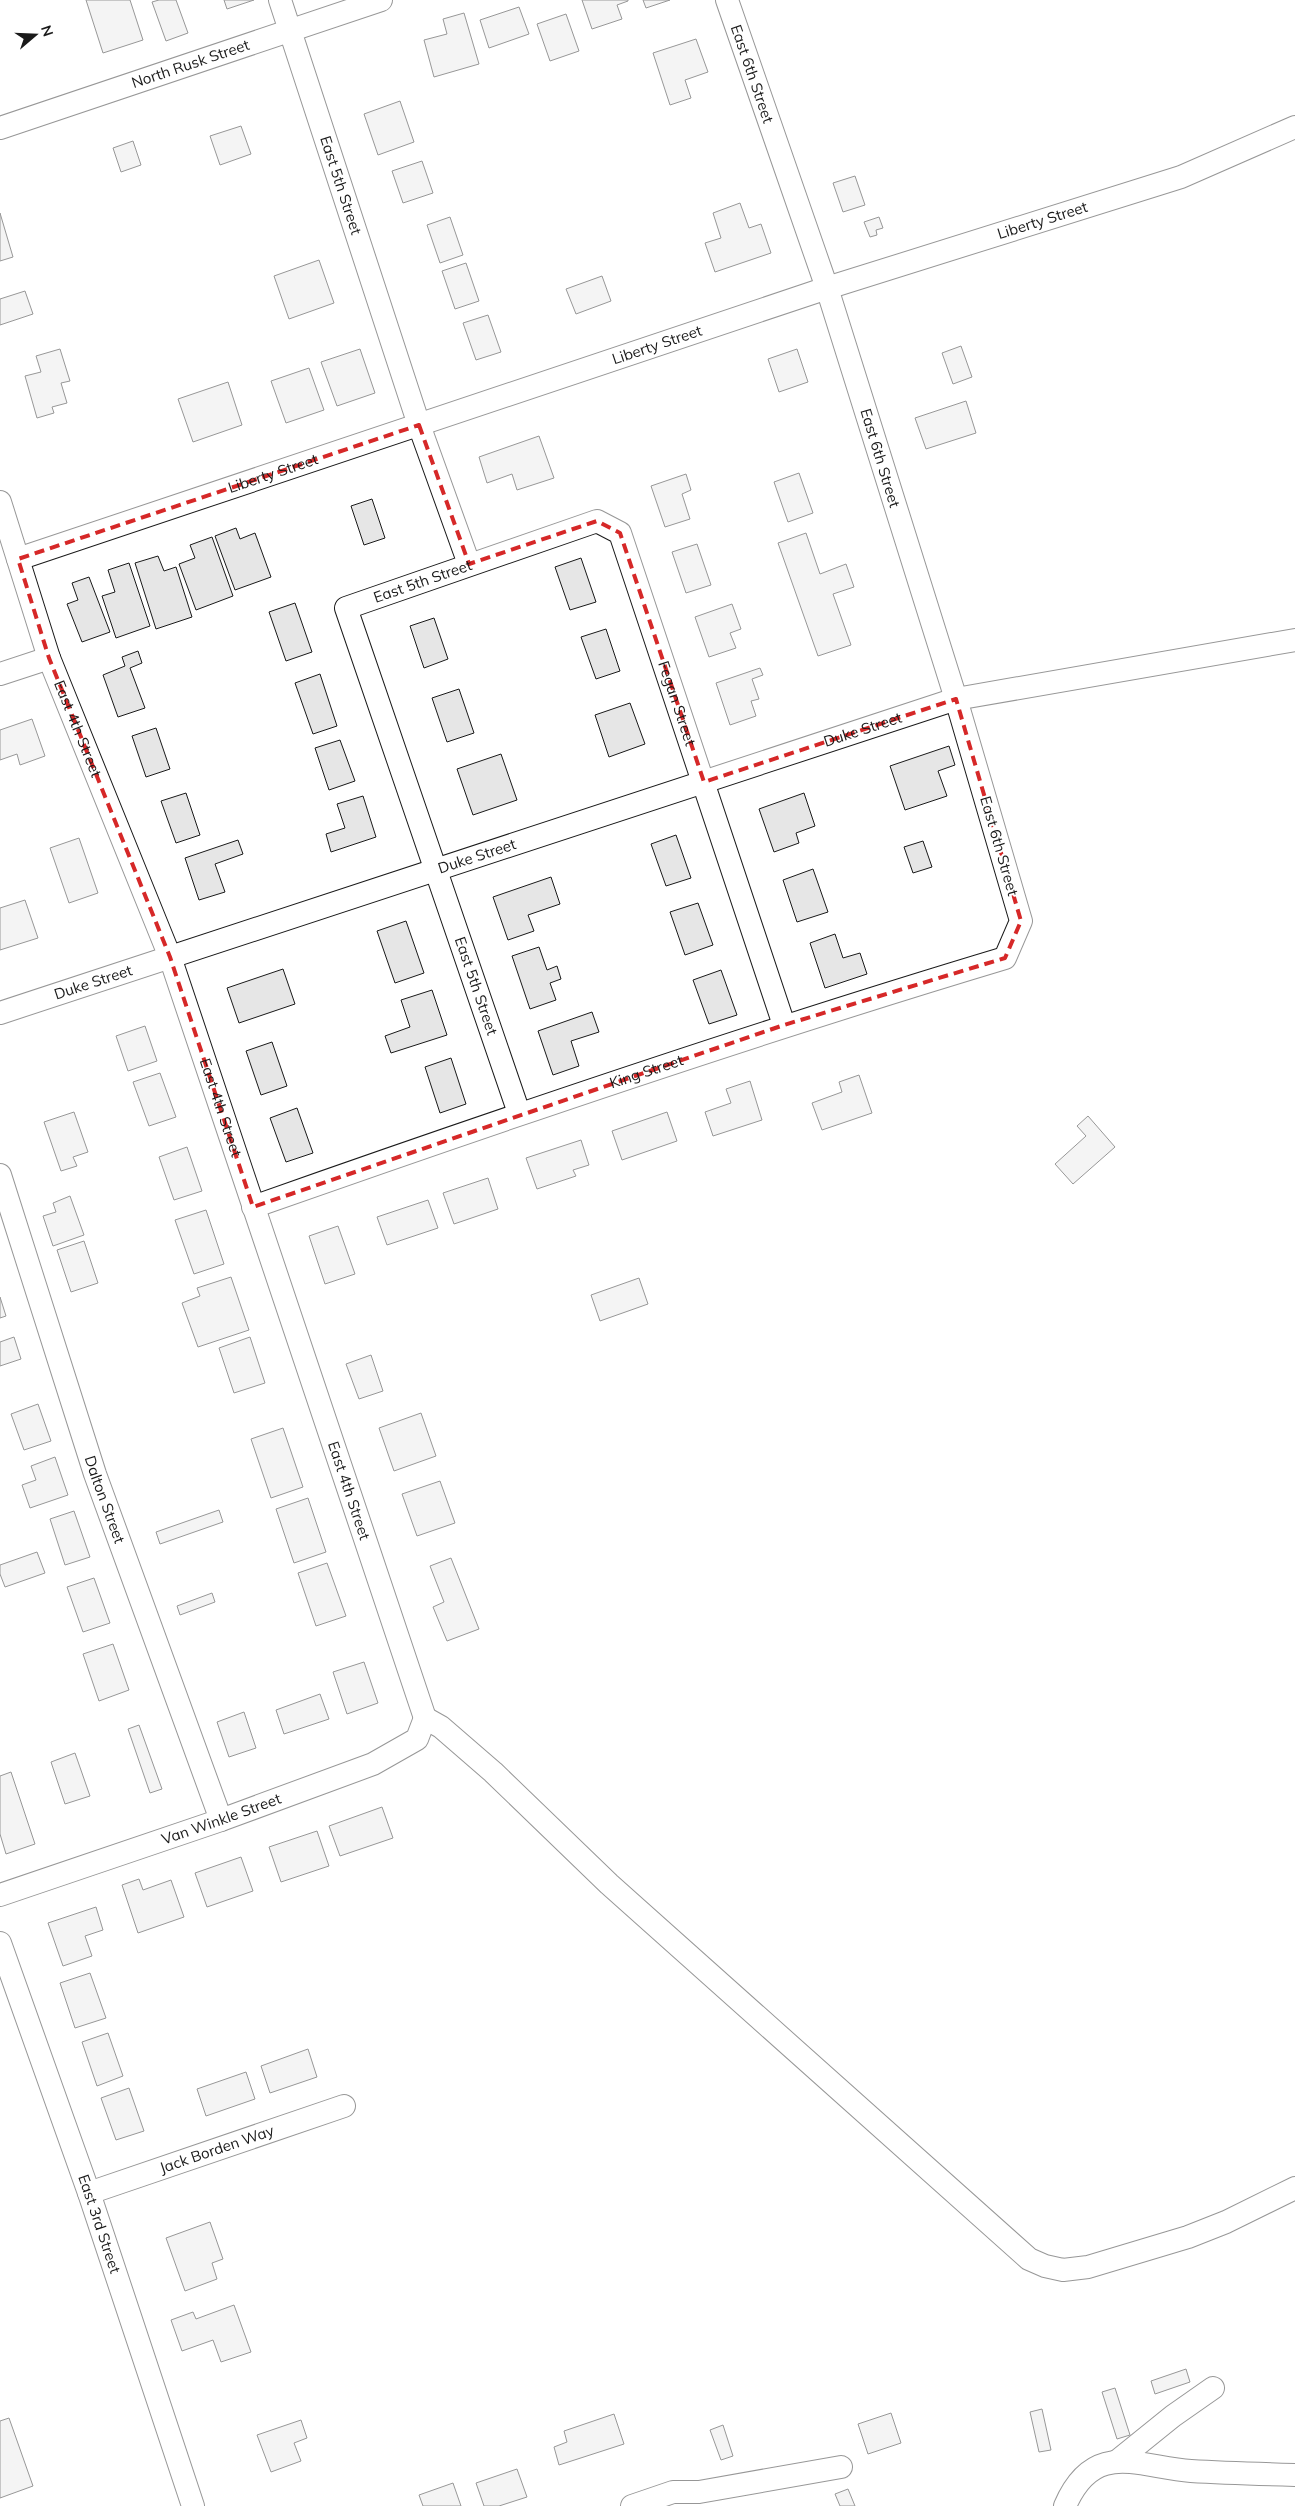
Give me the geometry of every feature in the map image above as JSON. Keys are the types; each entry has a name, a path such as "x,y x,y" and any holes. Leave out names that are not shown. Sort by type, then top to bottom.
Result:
{"street":[{"name":"East 5th Street","path":"280,0 419,425 469,564 346,608 519,1113"},
{"name":"North Rusk Street","path":"0,128 381,0"},
{"name":"East 6th Street","path":"727,0 827,288 956,699 1021,921"},
{"name":"Liberty Street","path":"18,559 827,288 1181,176 1295,127"},
{"name":"East 4th Street","path":"0,502 49,658 170,957 425,1718"},
{"name":"Fegan Street","path":"469,564 597,522 620,533 784,1025"},
{"name":"Duke Street","path":"0,1013 956,699 1295,640"},
{"path":"0,674 49,658"},
{"name":"King Street","path":"253,1207 519,1113 784,1025 1005,958 1021,921"},
{"name":"Dalton Street","path":"0,1175 95,1474 221,1820"},
{"path":"425,1718 441,1727 493,1772 609,1884 1029,2259 1045,2266 1063,2270 1088,2267 1188,2236 1226,2222 1295,2188"},
{"name":"Van Winkle Street","path":"0,1896 221,1820 373,1764 417,1739 425,1718"},
{"name":"East 3rd Street","path":"0,1943 89,2193 193,2506"},
{"name":"Jack Borden Way","path":"89,2193 344,2106"},
{"path":"1065,2506 1071,2493 1081,2480 1094,2470 1116,2462 1173,2416 1213,2388"},
{"path":"1116,2462 1145,2462 1188,2471 1295,2475"},
{"path":"632,2506 841,2467"}],"highlighted area":[{"path":"419,425 469,564 597,521 620,533 704,782 956,699 1021,921 1005,958 784,1025 253,1207 170,957 49,658 18,559"}],"building":[{"path":"86,0 130,0 143,40 103,53"},
{"path":"176,0 188,33 166,41 152,2"},
{"path":"224,0 254,0 227,9"},
{"path":"582,0 628,1 617,5 622,19 592,29"},
{"path":"643,0 670,0 646,8"},
{"path":"519,7 529,34 489,48 480,20"},
{"path":"464,13 479,64 434,77 424,40 447,34 443,19"},
{"path":"566,14 579,51 550,61 537,24"},
{"path":"696,39 708,72 685,80 691,98 670,105 653,53"},
{"path":"400,101 414,142 378,155 364,114"},
{"path":"241,126 251,154 220,165 210,136"},
{"path":"133,141 141,165 121,172 113,148"},
{"path":"422,161 433,193 403,203 392,171"},
{"path":"855,176 865,205 843,212 833,183"},
{"path":"740,203 749,228 761,224 771,253 715,272 705,243 721,238 713,213"},
{"path":"0,213 13,257 0,261"},
{"path":"450,217 463,255 440,263 427,225"},
{"path":"879,217 883,228 876,230 877,235 870,237 864,222"},
{"path":"319,260 334,303 289,319 274,276"},
{"path":"466,263 479,301 455,309 442,271"},
{"path":"602,276 611,301 576,314 566,289"},
{"path":"25,291 33,314 0,325 0,299"},
{"path":"488,315 501,352 476,360 463,323"},
{"path":"961,346 972,377 953,384 942,353"},
{"path":"60,349 70,381 61,383 67,403 52,407 54,413 37,418 25,376 41,372 36,356"},
{"path":"360,349 375,393 337,406 321,362"},
{"path":"797,349 808,382 779,392 768,359"},
{"path":"309,368 324,410 286,423 271,381"},
{"path":"228,382 242,425 193,442 178,399"},
{"path":"966,401 976,433 926,449 915,418"},
{"path":"539,436 554,478 517,490 512,474 487,483 479,457"},
{"path":"799,473 813,513 788,522 774,482"},
{"path":"686,474 691,490 682,494 690,519 665,527 651,486"},
{"path":"372,499 385,538 364,545 351,506"},
{"path":"236,528 240,539 255,533 271,577 235,590 215,536"},
{"path":"806,533 820,574 846,564 854,587 833,594 851,645 818,656 778,543"},
{"path":"212,537 233,596 196,610 179,564 195,558 190,545"},
{"path":"697,544 711,585 686,593 672,552"},
{"path":"158,556 164,571 176,567 192,617 156,629 135,563"},
{"path":"581,558 596,602 570,610 555,567"},
{"path":"129,563 150,626 116,638 102,596 115,592 108,570"},
{"path":"89,577 110,632 82,642 67,604 78,600 72,583"},
{"path":"295,603 312,652 286,661 269,612"},
{"path":"732,604 741,629 730,633 736,648 709,657 695,617"},
{"path":"434,618 448,659 424,668 410,626"},
{"path":"606,629 620,671 596,679 581,637"},
{"path":"138,651 142,663 130,668 145,708 118,717 103,675 125,666 122,657"},
{"path":"760,668 763,675 752,679 759,699 751,701 756,716 730,725 716,683"},
{"path":"320,674 337,726 313,734 295,683"},
{"path":"459,689 474,733 447,742 432,698"},
{"path":"630,703 645,744 609,757 595,715"},
{"path":"32,719 45,756 20,765 17,754 0,760 0,730"},
{"path":"156,728 170,769 146,777 132,736"},
{"path":"340,740 355,781 329,790 315,748"},
{"path":"949,746 955,765 938,771 947,796 905,810 890,766"},
{"path":"501,754 517,800 473,815 457,769"},
{"path":"186,793 200,835 176,843 161,801"},
{"path":"804,793 815,826 796,833 799,843 774,852 759,809"},
{"path":"363,796 376,837 331,852 326,834 345,828 337,804"},
{"path":"676,835 691,878 666,886 651,844"},
{"path":"79,838 98,893 69,903 50,848"},
{"path":"238,840 243,854 215,864 225,892 199,900 185,858"},
{"path":"923,841 932,867 913,873 904,847"},
{"path":"813,869 828,912 797,922 783,880"},
{"path":"551,877 560,904 528,915 534,931 508,940 493,897"},
{"path":"25,900 38,938 0,950 0,908"},
{"path":"698,903 713,945 685,955 670,912"},
{"path":"406,921 424,973 395,983 377,931"},
{"path":"835,934 843,958 860,953 867,974 825,988 810,943"},
{"path":"539,947 547,970 557,966 561,979 550,983 556,1000 530,1009 512,956"},
{"path":"283,969 295,1004 239,1023 227,988"},
{"path":"721,970 737,1015 709,1024 693,980"},
{"path":"432,990 447,1035 391,1053 385,1036 410,1027 401,1000"},
{"path":"592,1012 599,1032 571,1041 579,1066 553,1075 538,1031"},
{"path":"145,1026 157,1061 128,1071 116,1036"},
{"path":"272,1042 287,1086 261,1095 246,1051"},
{"path":"451,1058 466,1104 440,1113 425,1067"},
{"path":"160,1073 176,1117 149,1126 133,1082"},
{"path":"859,1075 872,1113 822,1130 812,1103 842,1092 839,1082"},
{"path":"750,1081 762,1120 713,1136 705,1112 731,1103 726,1089"},
{"path":"297,1108 313,1153 286,1162 270,1118"},
{"path":"74,1112 88,1152 73,1157 77,1166 61,1171 44,1122"},
{"path":"667,1112 677,1141 622,1160 612,1131"},
{"path":"1088,1116 1115,1147 1073,1184 1055,1164 1086,1136 1077,1126"},
{"path":"581,1140 589,1165 573,1170 576,1176 537,1189 526,1158"},
{"path":"187,1147 202,1191 174,1200 159,1157"},
{"path":"488,1178 498,1209 454,1224 443,1193"},
{"path":"70,1196 84,1235 53,1246 43,1216 56,1212 53,1203"},
{"path":"428,1200 438,1228 387,1245 377,1217"},
{"path":"206,1210 224,1264 194,1274 175,1220"},
{"path":"338,1226 355,1274 325,1284 309,1236"},
{"path":"84,1241 98,1283 71,1292 57,1250"},
{"path":"231,1277 249,1330 198,1347 182,1303 200,1296 197,1288"},
{"path":"639,1278 648,1304 600,1321 591,1295"},
{"path":"0,1297 6,1316 0,1318"},
{"path":"14,1337 21,1359 0,1366 0,1342"},
{"path":"250,1337 265,1383 234,1393 219,1348"},
{"path":"371,1355 383,1391 359,1399 346,1364"},
{"path":"38,1404 51,1441 24,1450 11,1414"},
{"path":"421,1413 436,1456 394,1471 379,1428"},
{"path":"283,1428 303,1487 271,1498 251,1439"},
{"path":"55,1457 68,1495 30,1508 22,1485 36,1480 31,1466"},
{"path":"440,1481 455,1523 417,1536 402,1494"},
{"path":"308,1498 326,1552 294,1563 276,1509"},
{"path":"219,1510 223,1522 160,1544 156,1532"},
{"path":"74,1511 90,1557 65,1565 50,1519"},
{"path":"37,1552 45,1573 5,1587 0,1574 0,1565"},
{"path":"451,1558 479,1629 447,1641 433,1607 444,1602 430,1566"},
{"path":"327,1563 346,1616 316,1626 298,1573"},
{"path":"94,1578 110,1623 83,1632 67,1587"},
{"path":"212,1593 215,1602 180,1615 177,1606"},
{"path":"113,1644 129,1690 99,1701 83,1654"},
{"path":"364,1662 378,1703 347,1714 333,1672"},
{"path":"320,1694 329,1719 284,1734 276,1710"},
{"path":"244,1712 256,1748 229,1757 217,1722"},
{"path":"139,1725 162,1789 150,1793 128,1729"},
{"path":"75,1753 90,1796 65,1804 51,1762"},
{"path":"11,1772 35,1844 6,1854 0,1834 0,1776"},
{"path":"382,1807 393,1838 340,1856 329,1826"},
{"path":"317,1831 329,1866 281,1882 269,1847"},
{"path":"241,1857 253,1891 207,1907 195,1873"},
{"path":"139,1879 143,1890 171,1880 184,1917 138,1933 122,1885"},
{"path":"96,1907 103,1930 85,1936 92,1956 63,1966 48,1923"},
{"path":"90,1973 106,2018 75,2028 60,1983"},
{"path":"108,2033 123,2076 97,2086 82,2042"},
{"path":"308,2049 317,2077 270,2093 261,2066"},
{"path":"246,2072 255,2099 206,2116 197,2089"},
{"path":"129,2088 144,2131 116,2140 101,2098"},
{"path":"210,2222 223,2259 212,2263 217,2279 185,2291 166,2238"},
{"path":"234,2305 251,2352 221,2362 213,2340 182,2351 171,2320 193,2312 196,2319"},
{"path":"1186,2369 1190,2382 1155,2394 1151,2381"},
{"path":"1115,2388 1130,2435 1117,2439 1102,2392"},
{"path":"1042,2409 1051,2450 1039,2452 1030,2412"},
{"path":"891,2413 901,2443 868,2454 858,2424"},
{"path":"614,2414 624,2444 559,2465 554,2447 567,2442 564,2431"},
{"path":"9,2418 33,2486 0,2498 0,2421"},
{"path":"301,2420 307,2438 294,2443 301,2461 271,2472 257,2435"},
{"path":"723,2425 733,2456 721,2460 710,2430"},
{"path":"517,2469 527,2497 499,2506 484,2506 476,2483"},
{"path":"453,2483 461,2506 423,2506 419,2495"},
{"path":"848,2489 855,2506 840,2506 835,2494"}]}
